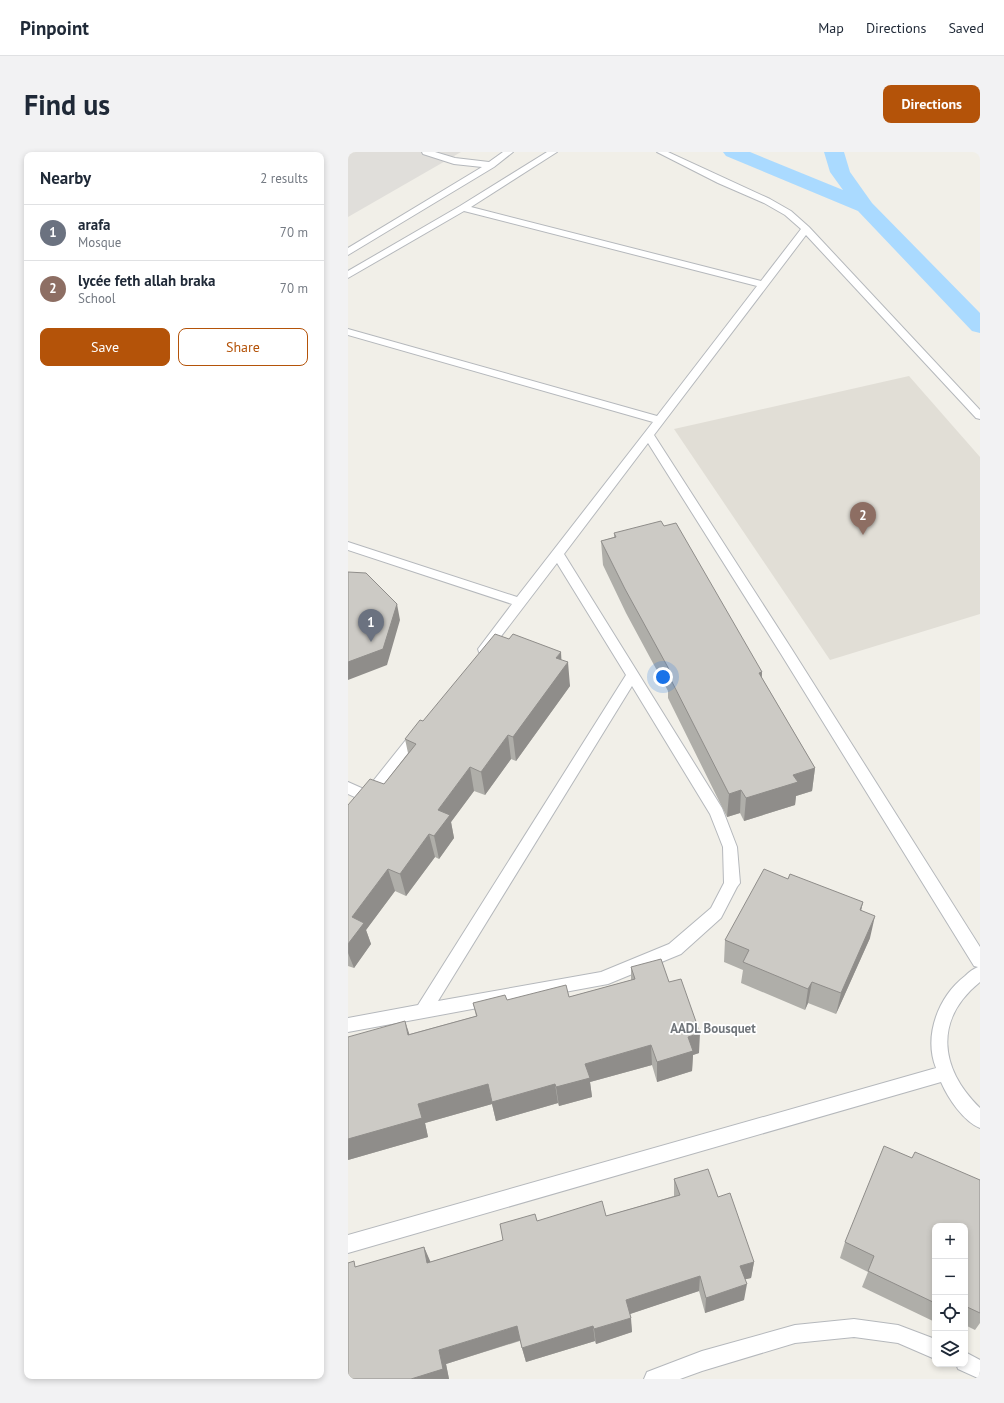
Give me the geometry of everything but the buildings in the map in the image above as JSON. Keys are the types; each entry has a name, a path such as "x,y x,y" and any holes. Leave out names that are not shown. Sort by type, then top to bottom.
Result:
{"lane":[{"path":"426,152 454,161 491,166"},
{"path":"348,252 491,166 508,152"},
{"path":"348,275 463,208 553,152"},
{"path":"661,152 788,212 806,229 980,416"},
{"path":"463,208 763,285"},
{"path":"477,658 806,229"},
{"path":"348,332 659,420"},
{"path":"648,435 786,651 980,961"},
{"path":"348,546 520,602"},
{"path":"348,1025 602,979 675,949 716,913 732,883 730,847 717,812 557,553"},
{"path":"423,1012 632,676"},
{"path":"348,823 425,727"},
{"path":"348,788 369,796"},
{"path":"980,973 968,980 954,994 944,1012 939,1031 940,1052 945,1073 956,1094 980,1120"},
{"path":"348,1244 945,1073"},
{"path":"654,1379 702,1361 795,1334 854,1328 898,1334 932,1349"},
{"path":"968,1364 980,1370"}],"shaded area":[{"path":"348,152 461,152 348,217"},
{"path":"909,376 980,457 980,614 830,660 674,429"}],"waterway":[{"path":"733,152 865,207"},
{"path":"834,152 840,172 865,207"},
{"path":"865,207 980,326"}],"place":[{"name":"lycée feth allah braka","path":"863,535"},
{"name":"arafa","path":"371,642"}],"district":[{"name":"AADL Bousquet","path":"713,1028"}]}
